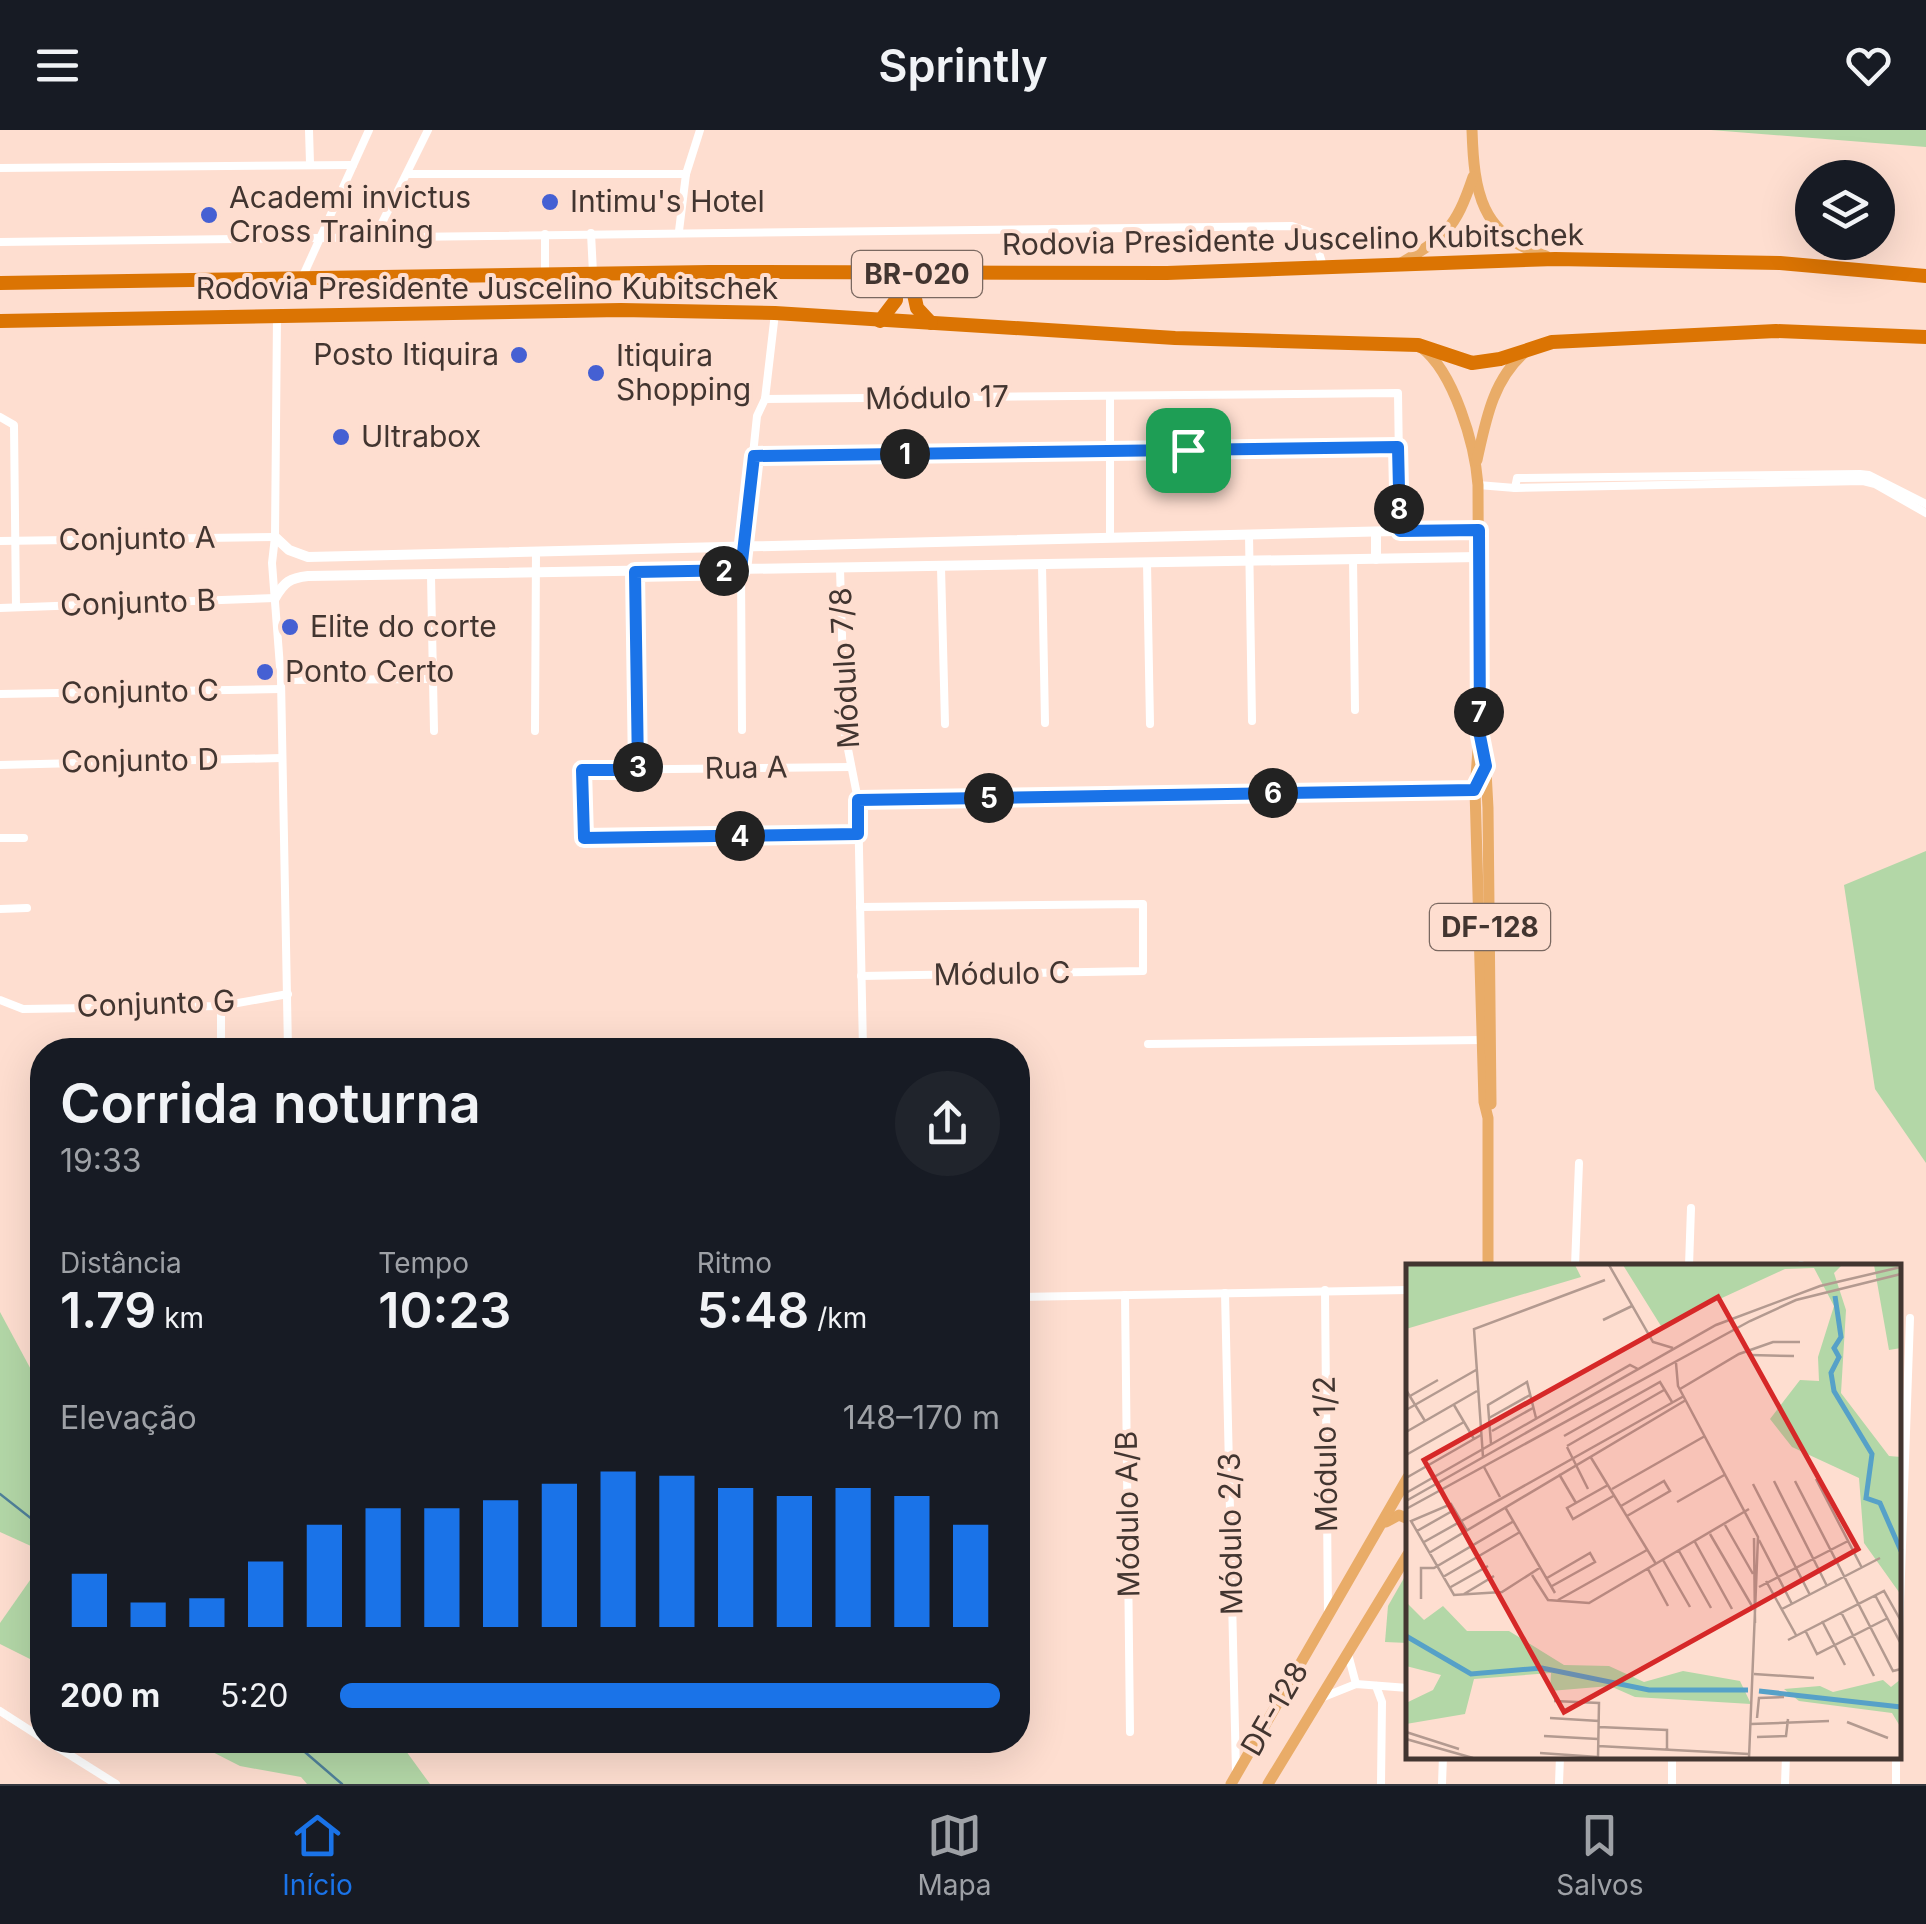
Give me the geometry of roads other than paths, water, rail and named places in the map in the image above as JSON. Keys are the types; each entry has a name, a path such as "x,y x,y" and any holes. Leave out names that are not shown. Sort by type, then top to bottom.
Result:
{"highway":[{"name":"Rodovia Presidente Juscelino Kubitschek","path":"0,283 592,273 1167,273 1555,259 1780,264 1926,276"},
{"path":"880,274 896,290 896,300 880,321"},
{"path":"931,323 916,308 914,294 932,274"},
{"name":"Rodovia Presidente Juscelino Kubitschek","path":"0,321 621,310 775,314 1175,338 1418,345 1472,362 1500,359 1552,342 1776,331 1926,337"}],"main road":[{"path":"1472,130 1473,177 1483,206 1496,226 1516,242 1555,259"},
{"path":"1396,266 1452,227 1473,177"},
{"name":"DF-128","path":"1418,345 1438,366 1459,407 1476,464 1478,485 1480,736 1474,790 1483,842 1491,961 1492,1103 1488,1118"},
{"name":"DF-128","path":"1476,464 1497,386 1512,364 1532,346"},
{"name":"DF-128","path":"1480,736 1488,808 1483,842 1482,978 1488,1118 1488,1264"},
{"path":"1486,766 1474,790 1488,808"},
{"path":"1482,978 1491,961"},
{"name":"DF-128","path":"1235,1781 1406,1481"},
{"path":"1382,1524 1400,1516 1406,1518"},
{"name":"DF-128","path":"1268,1784 1406,1557"}],"street":[{"path":"309,130 310,164"},
{"path":"302,278 369,130"},
{"path":"376,236 428,130"},
{"path":"679,231 686,174 700,130"},
{"path":"0,168 354,165"},
{"path":"408,174 686,174"},
{"path":"0,242 1292,226 1313,233 1322,266"},
{"path":"591,233 592,273"},
{"path":"545,234 545,274"},
{"path":"742,730 741,570 757,416 765,399 775,314"},
{"path":"277,317 272,563 281,685 288,1038"},
{"name":"Módulo 17","path":"765,399 1398,393 1398,447"},
{"path":"1110,396 1110,538"},
{"path":"0,417 14,425 16,607"},
{"path":"754,456 1398,447 1400,531"},
{"path":"0,466 15,466"},
{"path":"1515,488 1517,478 1869,474 1926,504"},
{"path":"1478,485 1515,488 1863,480 1926,513"},
{"path":"275,537 289,550 308,557 1479,530"},
{"path":"1376,532 1376,559"},
{"path":"1288,534 1290,560"},
{"path":"1249,535 1252,721"},
{"path":"1164,536 1165,562"},
{"name":"Conjunto A","path":"0,541 275,537"},
{"path":"974,541 975,566"},
{"path":"535,732 536,551"},
{"path":"275,598 292,578 1479,557"},
{"path":"1353,559 1355,710"},
{"path":"1147,563 1150,724"},
{"path":"1042,565 1045,723"},
{"path":"941,567 945,724"},
{"name":"Módulo 7/8","path":"840,568 844,734 858,800 863,1038"},
{"path":"635,572 638,770"},
{"path":"430,576 434,730"},
{"name":"Conjunto B","path":"0,608 275,598"},
{"path":"281,685 434,678"},
{"name":"Conjunto C","path":"0,694 281,685"},
{"name":"Conjunto D","path":"0,764 281,758"},
{"name":"Rua A","path":"851,767 582,770 584,838 858,834"},
{"path":"858,800 1474,790"},
{"path":"0,838 24,838"},
{"name":"Módulo C","path":"860,907 1142,904 1143,972 861,976"},
{"path":"0,909 27,908"},
{"name":"Conjunto G","path":"0,1000 23,1009 221,1006 288,994"},
{"path":"221,1006 221,1038"},
{"path":"1148,1044 1482,1040"},
{"path":"1576,1264 1579,1163"},
{"path":"1689,1264 1691,1208"},
{"name":"Módulo 1/2","path":"1324,1290 1328,1618"},
{"path":"1030,1297 1406,1290"},
{"name":"Módulo 2/3","path":"1225,1293 1235,1781"},
{"name":"Módulo A/B","path":"1125,1296 1130,1732"},
{"path":"1901,1574 1910,1318"},
{"path":"1348,1654 1356,1684"},
{"path":"1321,1698 1356,1684 1406,1688"},
{"path":"1376,1686 1382,1702 1381,1784"},
{"path":"0,1712 30,1730"},
{"path":"66,1753 116,1784"},
{"path":"1442,1784 1443,1759"},
{"path":"1558,1784 1560,1759"},
{"path":"1784,1784 1786,1759"}],"waterway":[{"path":"0,1494 30,1518"},
{"path":"306,1753 342,1784"}],"place":[{"name":"Intimu's Hotel","path":"550,202"},
{"name":"Academi invictus Cross Training","path":"209,215"},
{"name":"Posto Itiquira","path":"519,355"},
{"name":"Itiquira Shopping","path":"596,373"},
{"name":"Ultrabox","path":"341,437"},
{"name":"Elite do corte","path":"290,627"},
{"name":"Ponto Certo","path":"265,672"}]}
